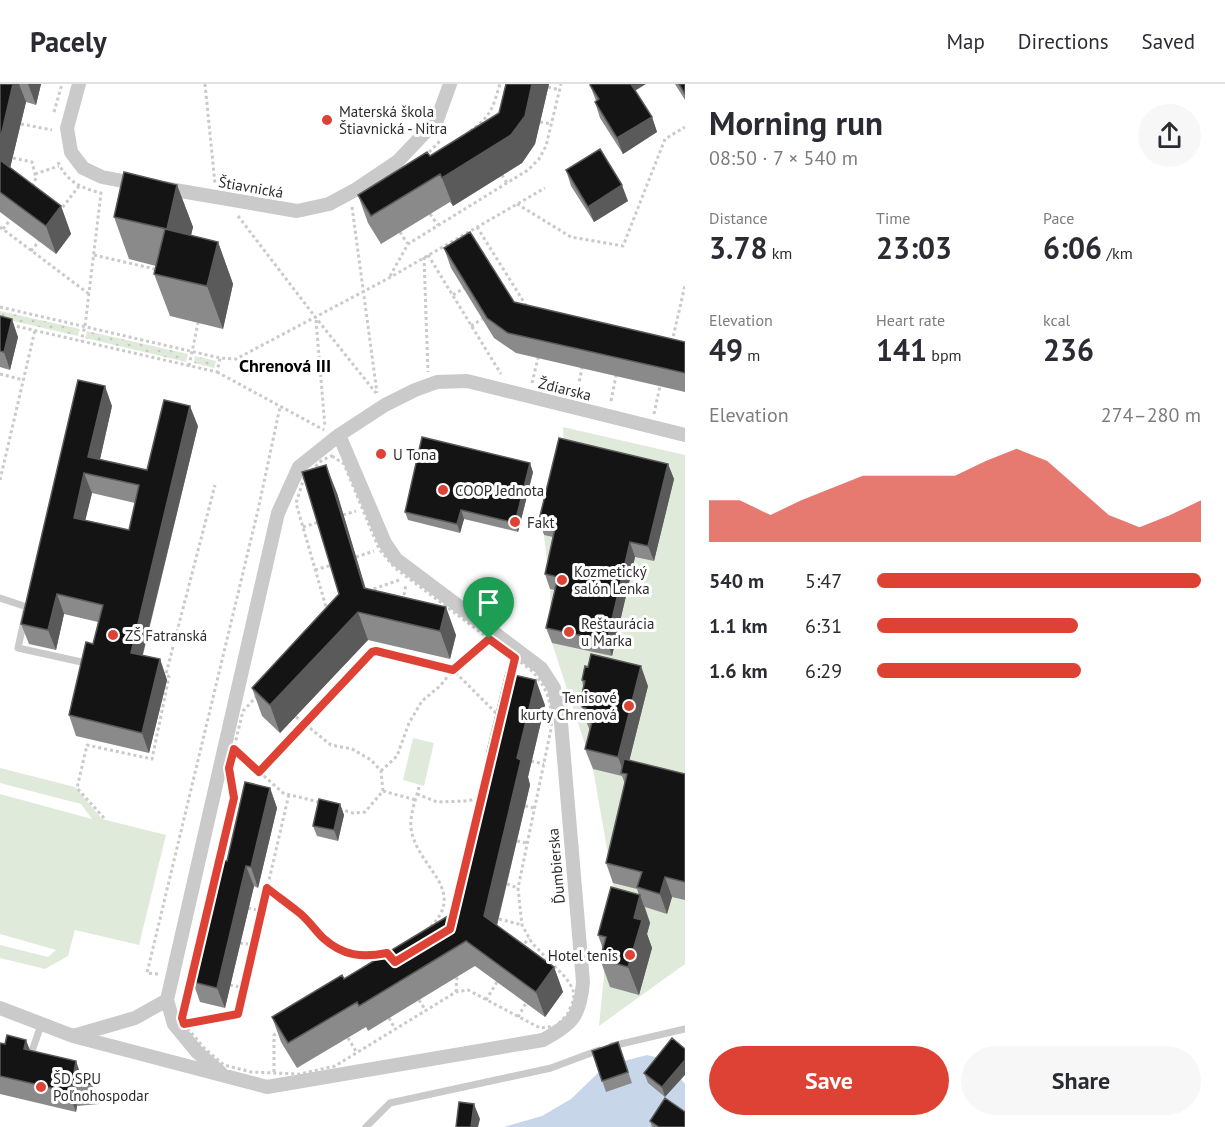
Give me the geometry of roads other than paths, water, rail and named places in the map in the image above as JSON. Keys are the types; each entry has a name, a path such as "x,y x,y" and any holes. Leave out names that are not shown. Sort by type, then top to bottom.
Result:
{"street":[{"name":"Štiavnická","path":"79,84 67,128 71,152 83,168 102,177 297,211 329,204 355,190 398,161 437,120 450,84"},
{"name":"Ždiarska","path":"339,435 381,400 432,378 467,381 685,435"},
{"path":"73,1036 135,1018 167,1000 278,513 299,467 339,435"},
{"name":"Ďumbierska","path":"0,1008 73,1036 267,1088 543,1040 566,1027 581,1005 582,970 561,723 554,688 541,668 396,559 385,543 339,435"},
{"name":"Ďumbierska","path":"167,1000 174,1024 198,1052 224,1075"}],"lane":[{"path":"0,598 27,607 18,648 86,663"},
{"path":"21,1051 31,1054 41,1024"},
{"path":"366,1127 390,1104 551,1068 594,1051 685,1029"}],"water":[{"path":"647,1055 667,1060 665,1097 681,1079 685,1084 685,1120 656,1127 504,1127 542,1116 571,1099 599,1072 624,1061"}],"place":[{"name":"Materská škola Štiavnická - Nitra","path":"327,120"},
{"name":"U Tona","path":"381,454"},
{"name":"COOP Jednota","path":"443,490"},
{"name":"Fakt","path":"515,522"},
{"name":"Kozmetický salón Lenka","path":"562,580"},
{"name":"Reštaurácia u Marka","path":"569,632"},
{"name":"ZŠ Fatranská","path":"113,635"},
{"name":"Tenisové kurty Chrenová","path":"629,706"},
{"name":"Hotel tenis","path":"630,955"},
{"name":"ŠD SPU Poľnohospodar","path":"41,1087"}],"district":[{"name":"Chrenová III","path":"285,365"}]}
